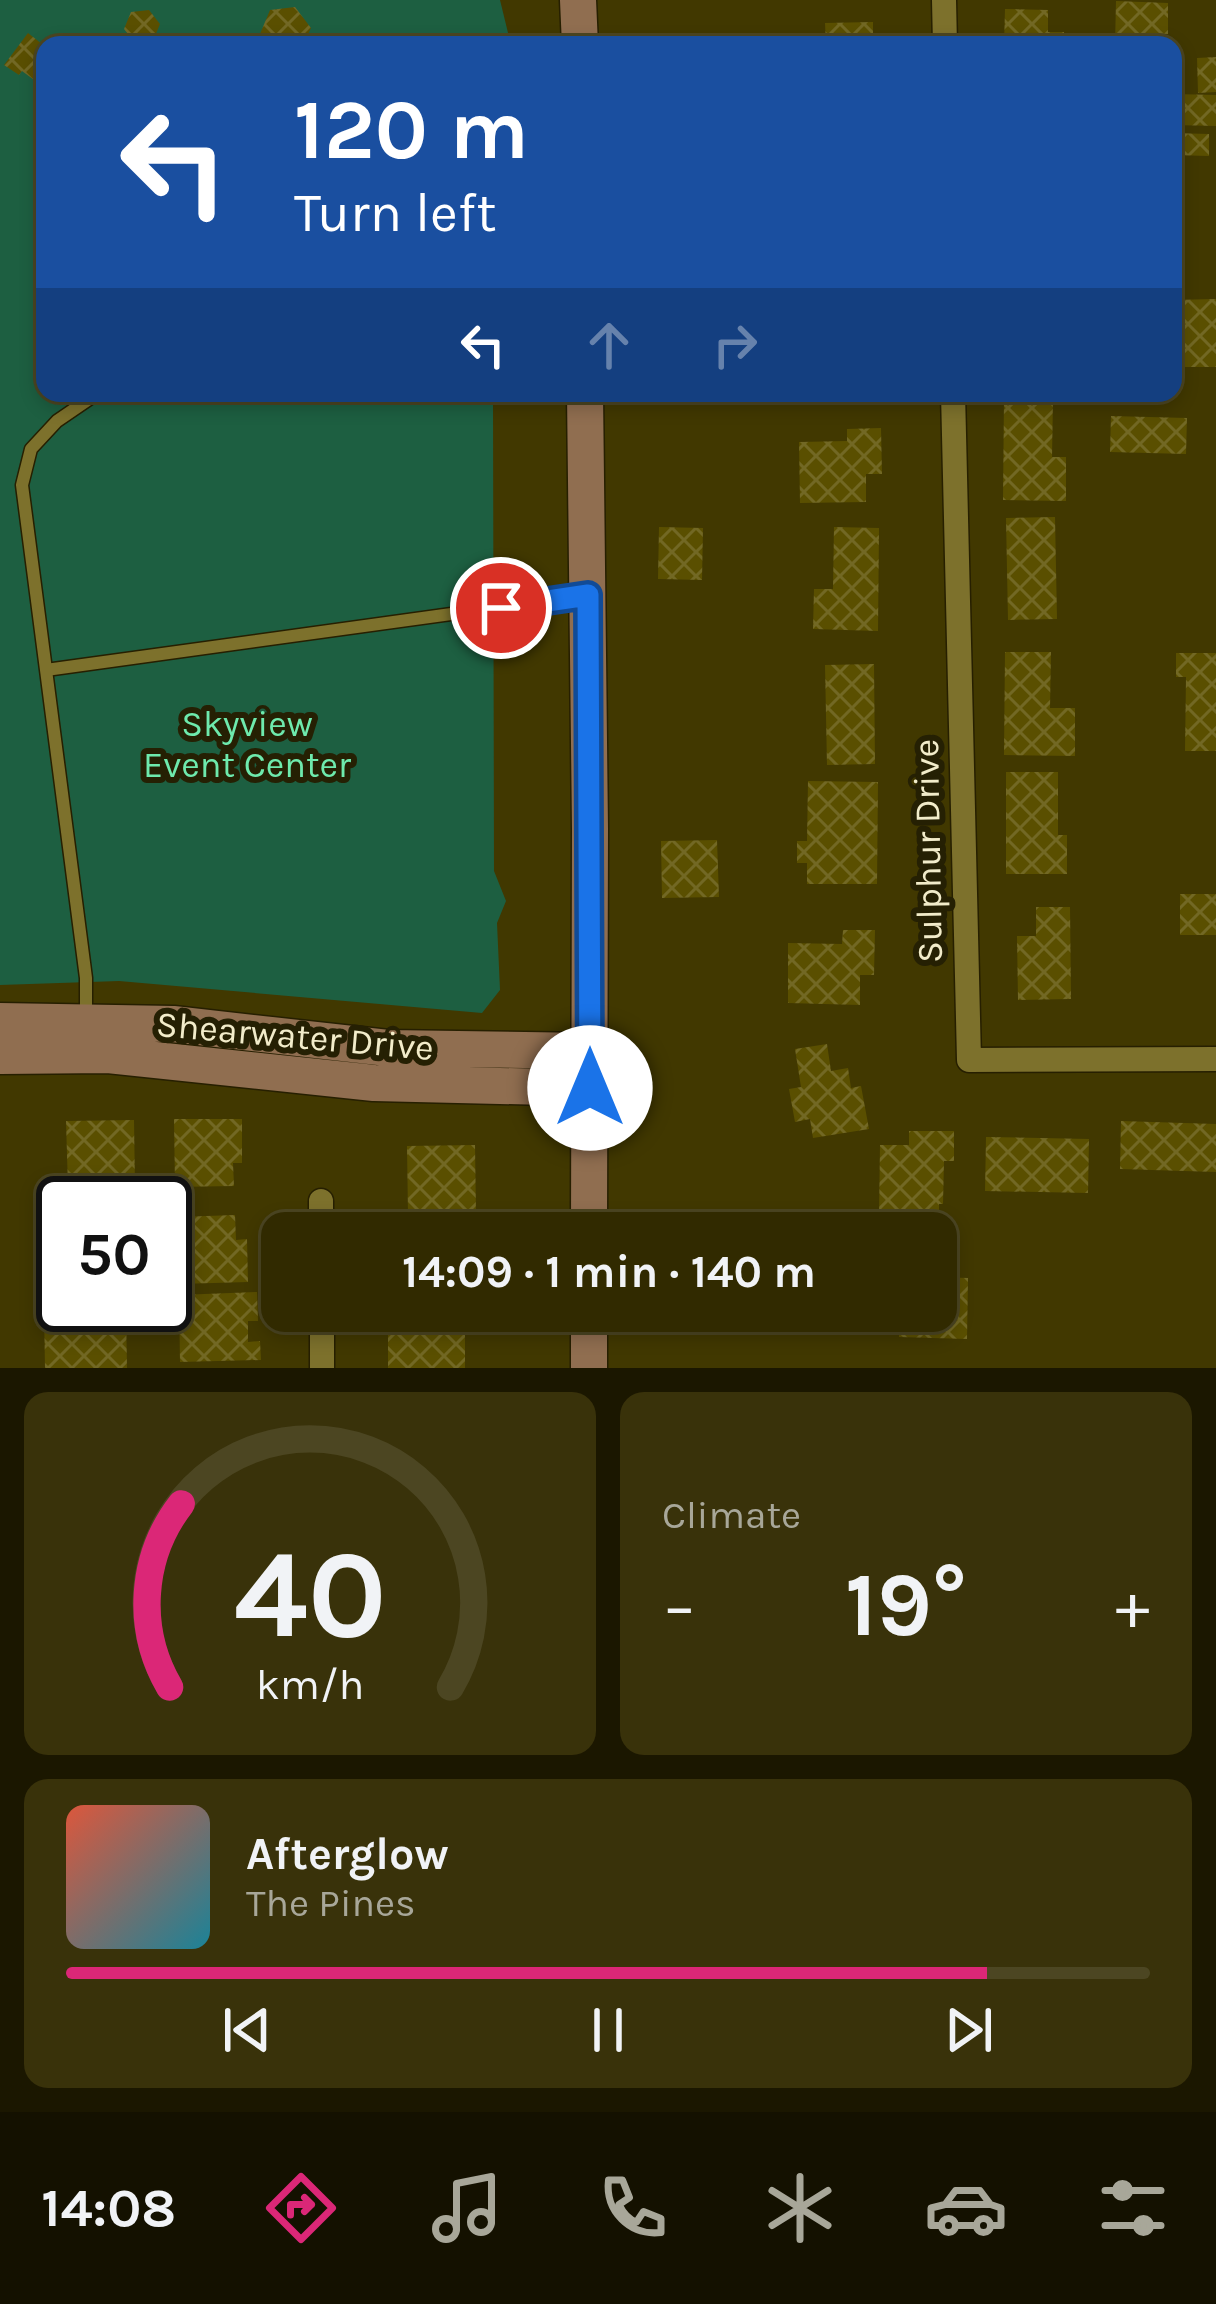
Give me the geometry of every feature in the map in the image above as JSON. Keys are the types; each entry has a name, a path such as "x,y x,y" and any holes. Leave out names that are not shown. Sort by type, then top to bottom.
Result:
{"street":[{"path":"578,0 580,36"},
{"path":"944,0 945,36"},
{"path":"585,402 590,1212"},
{"name":"Sulphur Drive","path":"953,402 969,1060 1216,1059"},
{"name":"Shearwater Drive","path":"0,1021 173,1024 388,1048 590,1051"},
{"name":"Shearwater Drive","path":"0,1056 107,1055 374,1083 590,1088"},
{"path":"321,1201 321,1212"},
{"path":"322,1332 322,1368"},
{"path":"589,1332 589,1368"}],"lane":[{"path":"85,402 57,422 32,449 22,485 86,978 86,1021"},
{"path":"46,670 588,595"}],"green space":[{"name":"Skyview Event Center","path":"0,0 500,0 509,36 36,36 36,402 493,402 494,871 506,901 497,923 500,990 482,1013 119,981 0,985"}],"building":[{"path":"1116,1 1168,3 1168,34 1115,36"},
{"path":"295,7 311,28 307,36 262,36 270,10"},
{"path":"1005,9 1048,10 1048,32 1064,32 1064,36 1004,36"},
{"path":"149,10 160,24 155,36 130,36 124,29 131,12"},
{"path":"873,22 873,36 826,36 825,23"},
{"path":"28,33 36,39 36,81 4,65"},
{"path":"1216,57 1216,92 1198,93 1197,58"},
{"path":"1182,94 1216,95 1216,126 1182,125"},
{"path":"1182,133 1209,134 1209,156 1182,155"},
{"path":"1216,299 1216,367 1182,367 1182,300"},
{"path":"1004,402 1053,402 1052,457 1066,457 1066,501 1003,500"},
{"path":"1111,416 1187,418 1186,454 1110,452"},
{"path":"881,428 882,474 866,474 866,502 800,503 799,442 847,441 847,429"},
{"path":"1055,517 1057,619 1008,620 1006,518"},
{"path":"659,527 703,528 702,580 658,579"},
{"path":"834,527 879,528 878,631 813,629 814,589 833,589"},
{"path":"1005,652 1051,652 1050,708 1075,708 1075,756 1004,755"},
{"path":"1176,653 1216,653 1216,751 1185,751 1186,677 1176,677"},
{"path":"874,664 875,764 827,765 825,665"},
{"path":"1006,772 1058,772 1058,835 1067,835 1067,874 1006,874"},
{"path":"808,781 878,782 877,884 807,884 807,863 797,863 797,841 807,841"},
{"path":"717,840 719,897 662,898 661,841"},
{"path":"1180,894 1216,894 1216,935 1180,935"},
{"path":"1036,907 1070,907 1071,999 1018,1000 1017,936 1036,936"},
{"path":"843,930 875,930 874,975 860,975 860,1005 788,1003 788,943 842,944"},
{"path":"827,1044 831,1071 848,1068 851,1088 861,1086 869,1129 813,1138 810,1119 795,1122 789,1089 801,1087 795,1049"},
{"path":"174,1119 242,1119 242,1163 233,1163 234,1186 192,1187 192,1176 175,1176"},
{"path":"134,1120 135,1176 68,1176 66,1121"},
{"path":"1121,1121 1216,1124 1216,1172 1120,1169"},
{"path":"909,1131 954,1131 954,1161 944,1161 939,1212 879,1212 880,1145 909,1145"},
{"path":"986,1137 1089,1139 1088,1193 985,1191"},
{"path":"475,1145 476,1212 408,1212 407,1146"},
{"path":"235,1215 236,1240 247,1239 248,1282 192,1284 192,1216"},
{"path":"957,1278 968,1278 967,1339 899,1337 899,1332 957,1332"},
{"path":"257,1292 258,1321 248,1321 248,1342 260,1341 261,1360 180,1362 180,1332 192,1332 192,1294"},
{"path":"44,1332 126,1332 127,1368 45,1368"},
{"path":"465,1332 465,1368 388,1368 388,1333"}],"route":[{"path":"501,608 588,595 590,1088"}]}
